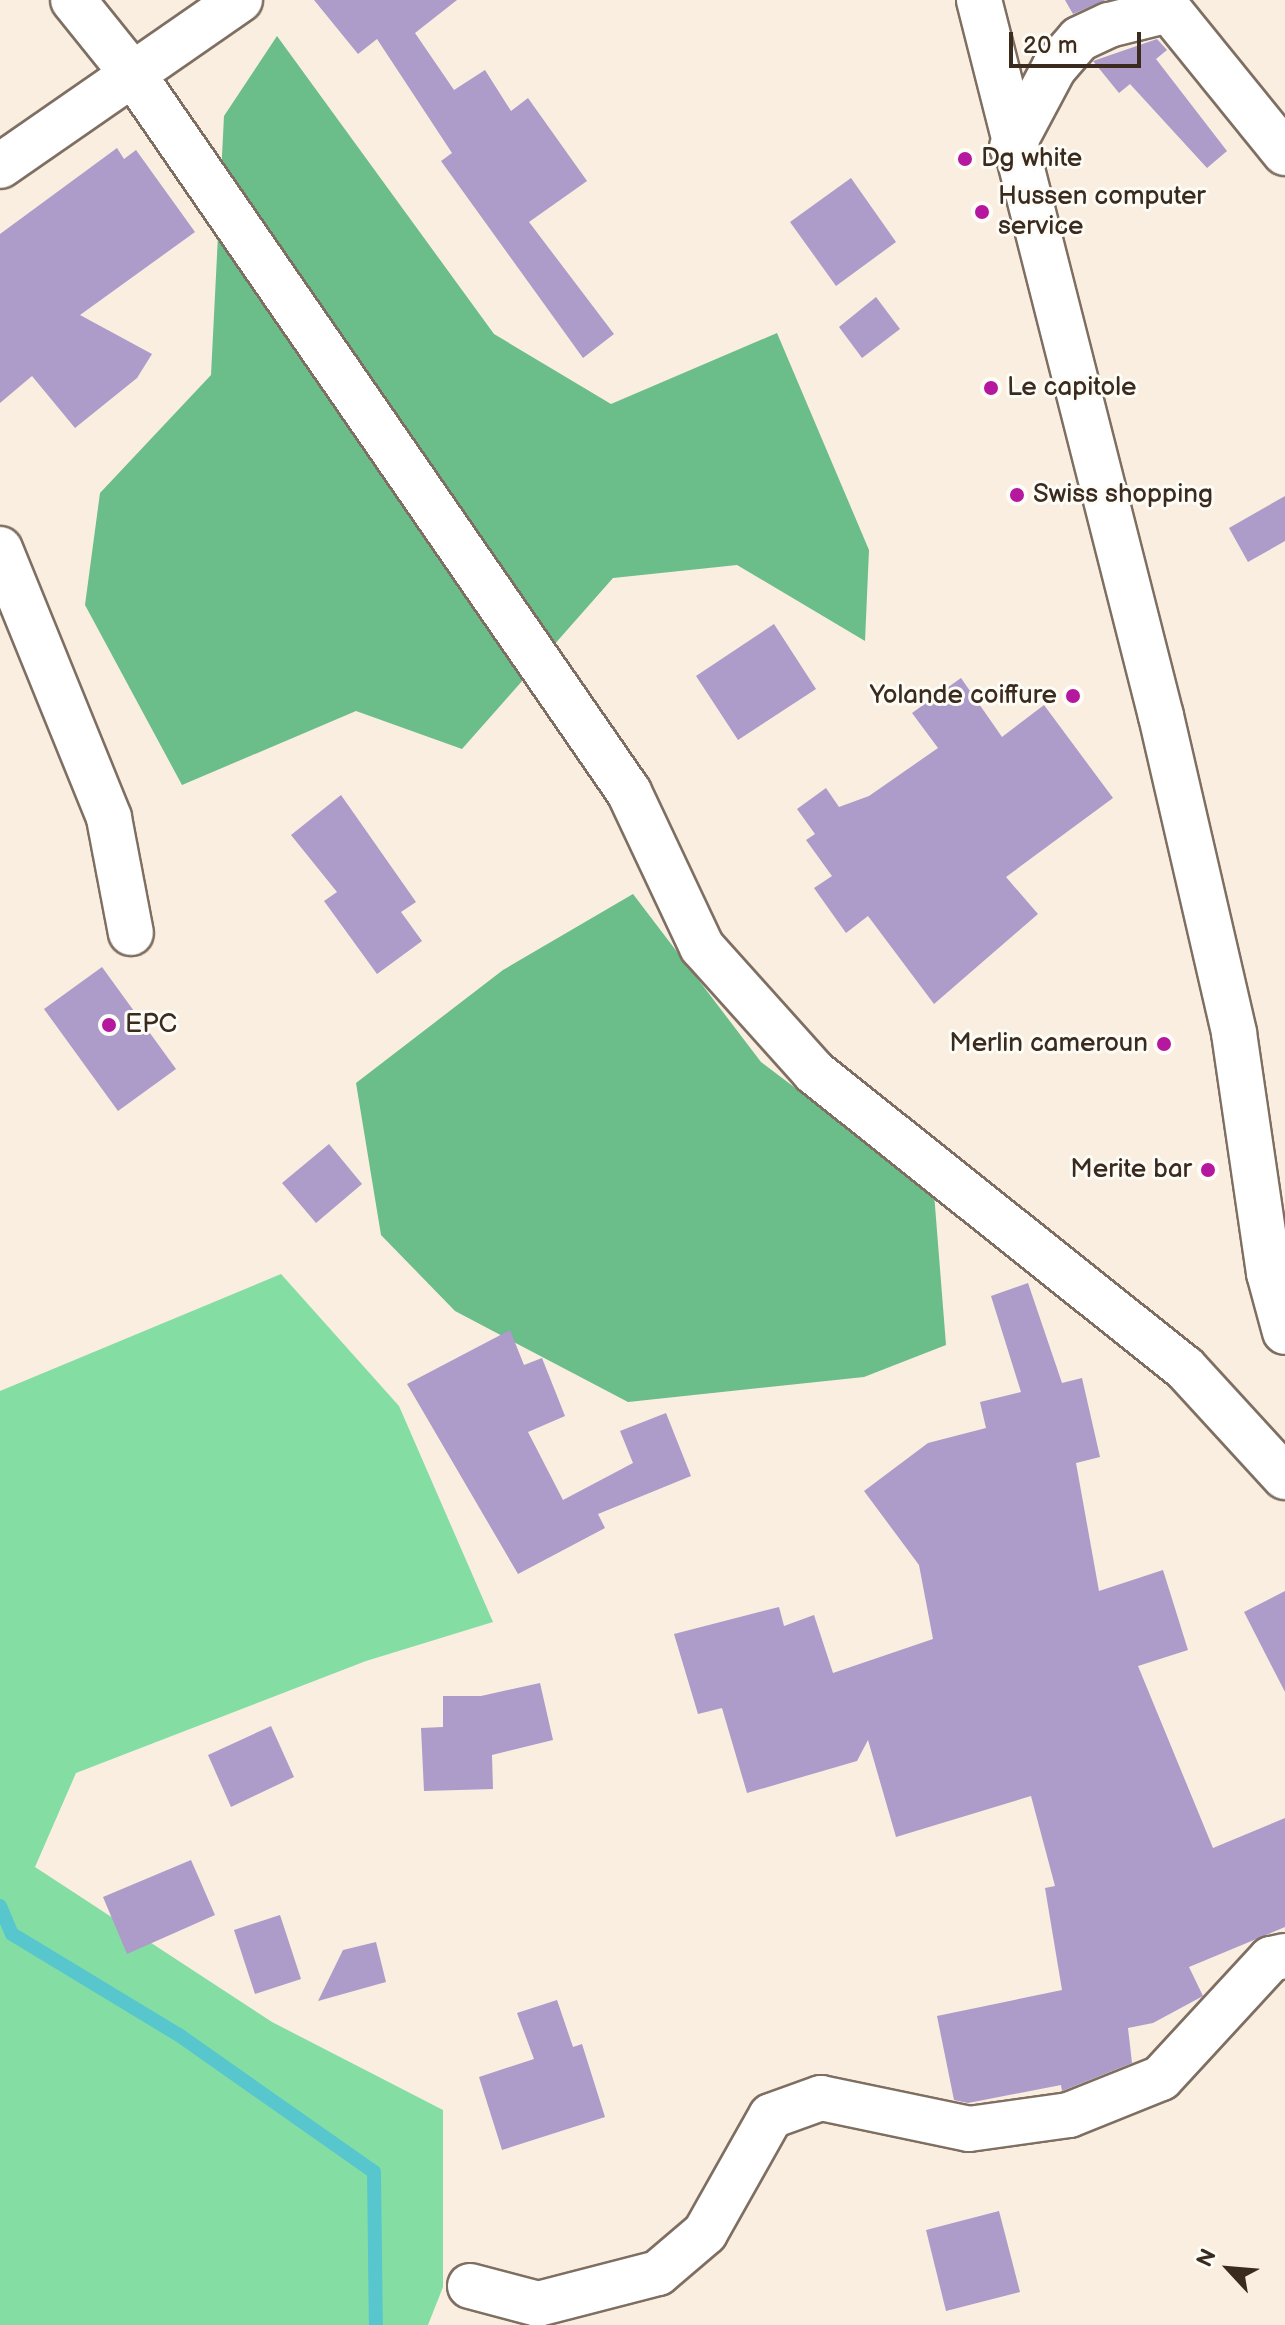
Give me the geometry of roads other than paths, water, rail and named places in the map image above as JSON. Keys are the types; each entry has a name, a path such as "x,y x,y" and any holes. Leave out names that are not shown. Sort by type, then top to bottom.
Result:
{"street":[{"path":"73,0 135,77 629,792 702,947 814,1072 1185,1368 1285,1477"},
{"path":"0,166 135,77 240,0"},
{"path":"979,0 1012,147 1157,700 1234,1033 1269,1273 1285,1332"},
{"path":"1012,147 1054,68 1079,39 1165,5 1285,153"},
{"path":"0,549 109,818 131,933"},
{"path":"470,2286 538,2304 658,2273 705,2233 771,2116 821,2098 969,2129 1069,2115 1161,2078 1271,1959 1285,1956"}],"waterway":[{"path":"0,1906 12,1934 179,2035 374,2172 376,2325"}],"place":[{"name":"Dg white","path":"965,159"},
{"name":"Hussen computer service","path":"982,212"},
{"name":"Le capitole","path":"991,388"},
{"name":"Swiss shopping","path":"1017,495"},
{"name":"Yolande coiffure","path":"1073,696"},
{"name":"EPC","path":"109,1025"},
{"name":"Merlin cameroun","path":"1164,1044"},
{"name":"Merite bar","path":"1208,1170"}]}
